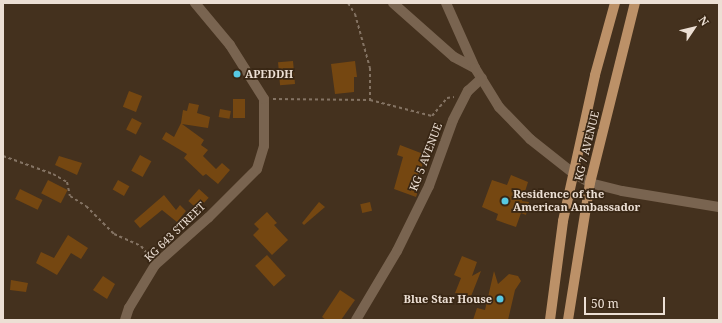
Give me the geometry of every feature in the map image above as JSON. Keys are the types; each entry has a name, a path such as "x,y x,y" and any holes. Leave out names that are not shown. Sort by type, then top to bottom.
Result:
{"main road":[{"name":"KG 7 AVENUE","path":"550,320 556,268 573,173 595,75 615,3"},
{"name":"KG 7 AVENUE","path":"568,320 590,183 635,3"}],"street":[{"name":"KG 643 STREET","path":"124,320 129,308 155,265 208,218 256,169 264,146 264,99 230,45 195,3"},
{"path":"393,3 454,57 475,68"},
{"path":"446,3 475,68 499,107 522,132 573,173 590,183 719,207"},
{"name":"KG 5 AVENUE","path":"356,320 397,251 429,186 453,120 468,91 482,78"}],"path":[{"path":"348,3 355,14 370,68 370,100"},
{"path":"270,99 370,100 432,116 447,98 468,91"},
{"path":"3,156 53,174 67,182 70,196 86,206 114,234 141,246 155,265"}],"building":[{"path":"293,61 295,84 280,85 278,62"},
{"path":"355,61 357,77 354,77 354,92 335,94 331,64"},
{"path":"129,91 142,96 136,112 123,107"},
{"path":"233,99 245,99 245,118 233,118"},
{"path":"189,103 199,105 197,113 210,117 208,128 182,124 204,140 201,145 208,150 203,156 216,169 222,163 230,170 218,184 206,174 203,176 184,158 187,154 162,139 166,132 174,137 181,123 183,110 187,111"},
{"path":"220,109 231,111 229,119 219,117"},
{"path":"132,118 142,123 136,135 126,130"},
{"path":"400,145 426,155 417,179 422,180 416,197 394,189 403,157 397,155"},
{"path":"140,155 151,161 143,177 131,171"},
{"path":"59,156 82,163 77,175 55,165"},
{"name":"Residence of the American Ambassador","path":"511,175 528,182 522,201 529,202 526,215 521,213 516,227 496,220 498,214 482,207 492,180 507,185"},
{"path":"48,180 68,190 61,203 41,193"},
{"path":"118,180 129,186 124,196 113,190"},
{"path":"20,189 42,200 38,210 15,199"},
{"path":"199,189 209,198 198,210 188,201"},
{"path":"164,195 176,210 180,205 186,211 177,222 162,210 140,228 134,221"},
{"path":"319,202 325,207 304,225 302,223"},
{"path":"370,202 372,211 362,213 360,204"},
{"path":"267,212 277,223 274,225 288,240 272,255 253,235 259,229 254,224"},
{"path":"68,235 88,248 81,259 71,253 57,275 36,263 41,252 54,258"},
{"path":"267,255 286,276 274,287 255,266"},
{"path":"462,256 477,262 472,276 481,271 470,299 455,293 461,278 454,275"},
{"name":"Blue Star House","path":"494,271 498,284 509,274 518,276 521,281 515,290 508,320 473,320 477,308 485,310"},
{"path":"103,276 115,284 107,299 93,290"},
{"path":"11,280 28,283 26,292 10,290"},
{"path":"340,290 355,300 341,320 326,320 322,317"}],"place":[{"name":"APEDDH","path":"237,74"},
{"name":"Residence of the American Ambassador","path":"505,201"},
{"name":"Blue Star House","path":"500,299"}]}
